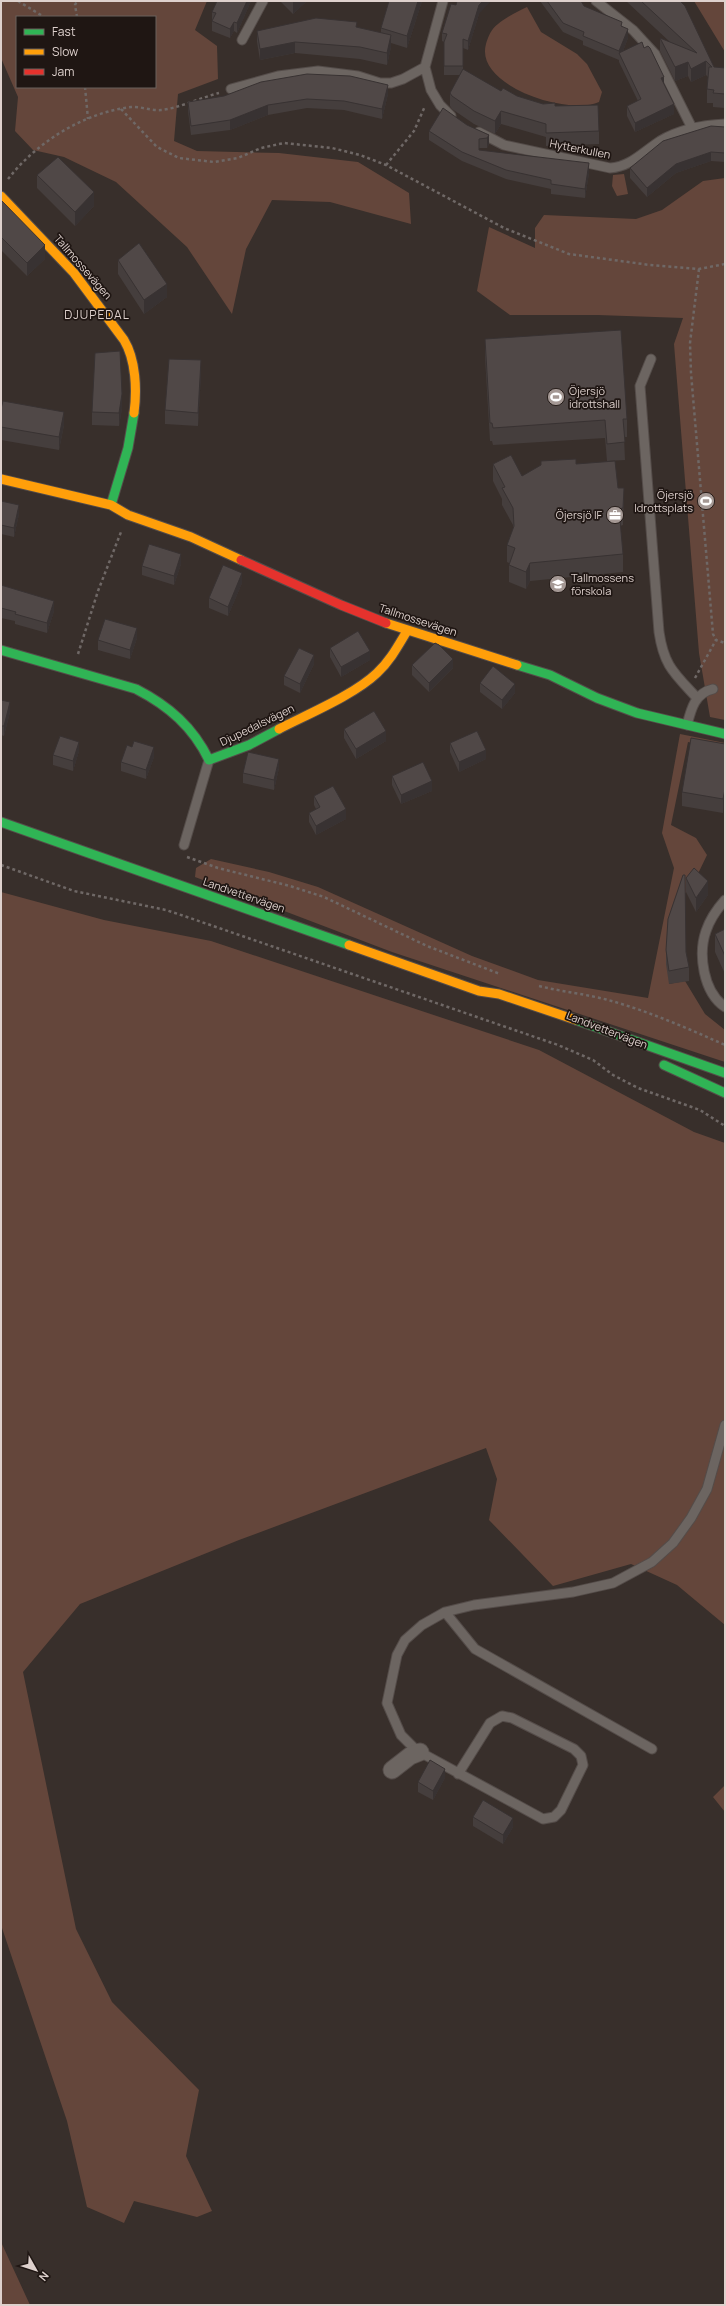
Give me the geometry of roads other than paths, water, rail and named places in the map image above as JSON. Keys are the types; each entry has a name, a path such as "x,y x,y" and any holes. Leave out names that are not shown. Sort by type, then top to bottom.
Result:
{"street":[{"name":"Tallmossevägen","path":"1,196 58,255 97,300 129,349 135,390 132,431 111,505"},
{"name":"Tallmossevägen","path":"1,479 111,505 128,515 190,537 341,606 407,631 550,675 615,705 686,726 725,734"},
{"name":"Djupedalsvägen","path":"209,760 249,745 355,689 376,674 394,654 407,631"},
{"path":"1,650 136,689 156,698 188,724 202,744 209,760"},
{"name":"Landvettervägen","path":"1,822 479,991 499,994 646,1044 725,1073"},
{"name":"Landvettervägen","path":"479,991 496,1002 568,1028"},
{"name":"Landvettervägen","path":"654,1061 725,1093"},
{"path":"392,1770 410,1756 420,1752"}],"lane":[{"path":"242,40 263,1"},
{"path":"444,1 425,67 431,90 440,105 456,121"},
{"path":"596,1 633,30 655,54 692,128"},
{"path":"231,89 278,76 318,71 358,76 380,83 391,84 425,67"},
{"name":"Hytterkullen","path":"470,128 504,145 610,168 622,167 662,140 692,128 725,124"},
{"path":"652,359 640,386 659,632 662,653 668,664 697,698"},
{"path":"686,726 691,707 697,698 705,691 713,689"},
{"path":"184,845 209,760"},
{"path":"725,900 714,914 706,931 702,950 703,969 710,988 720,1004 725,1007"},
{"path":"458,1774 490,1723 502,1716 512,1718 574,1750 581,1756 583,1765 561,1810 554,1817 543,1819 458,1774 420,1752 401,1735 384,1703 397,1655 405,1640 422,1625 445,1612 474,1605 574,1592 613,1583 652,1562 673,1543 691,1518 707,1489 725,1425"},
{"path":"445,1612 475,1649 652,1749"}],"place":[{"name":"Öjersjö idrottshall","path":"556,397"},
{"name":"Öjersjö Idrottsplats","path":"706,501"},
{"name":"Öjersjö IF","path":"615,515"},
{"name":"Tallmossens förskola","path":"558,584"}],"district":[{"name":"DJUPEDAL","path":"97,315"}]}
